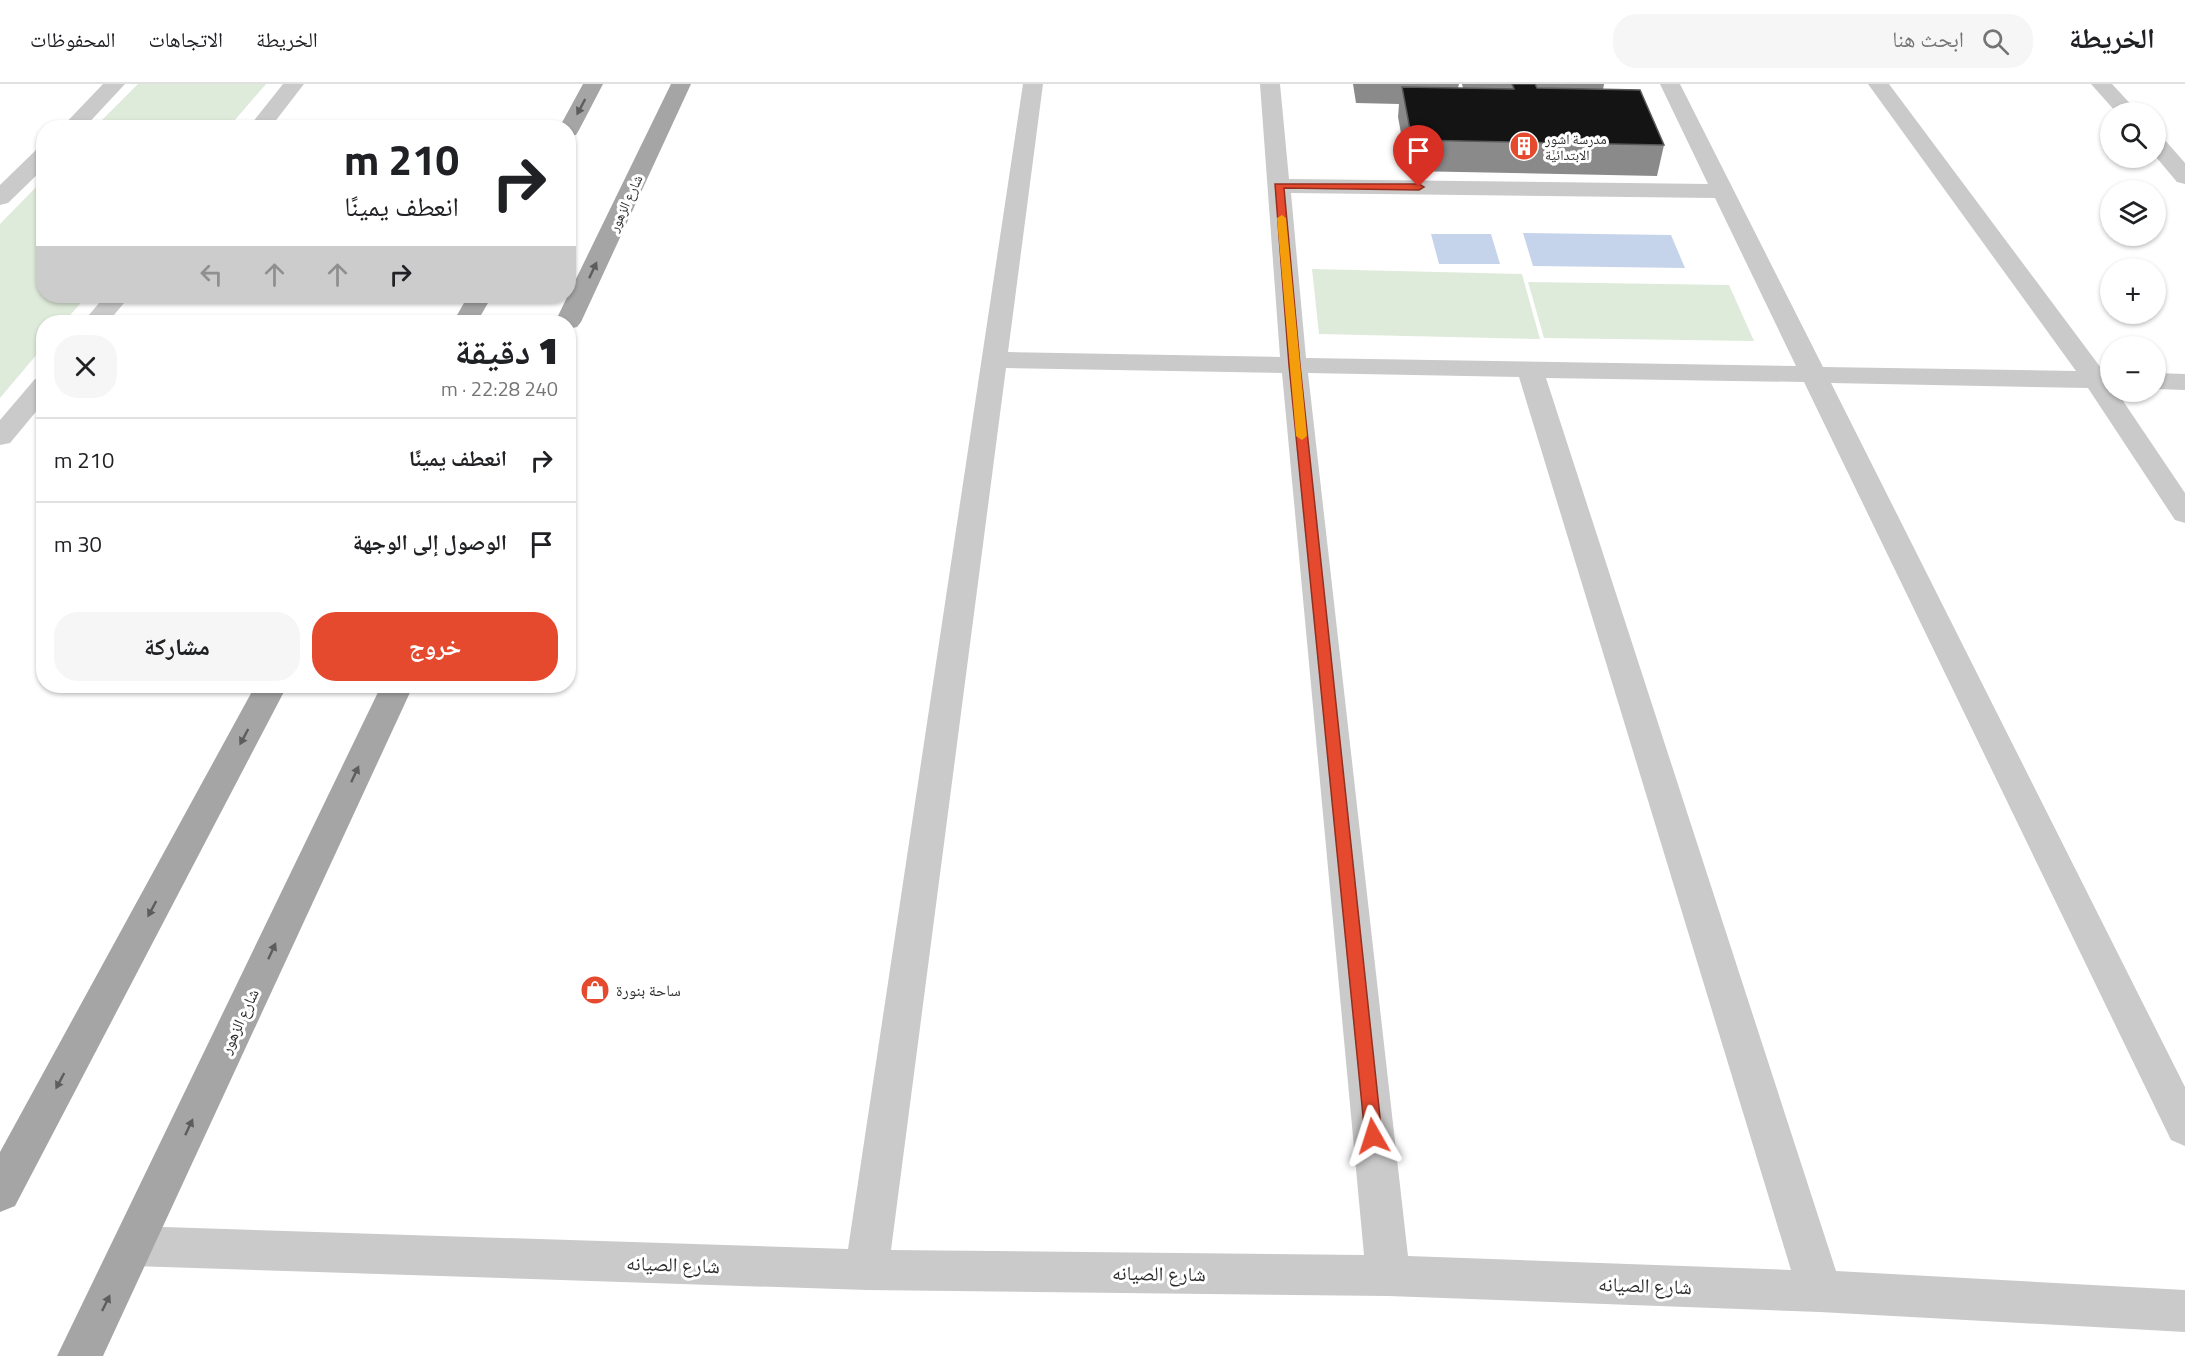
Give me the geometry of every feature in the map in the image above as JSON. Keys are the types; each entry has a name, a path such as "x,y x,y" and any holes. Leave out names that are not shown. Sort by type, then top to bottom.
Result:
{"main road":[{"path":"573,120 593,84"},
{"name":"شارع الزهور","path":"571,315 681,84"},
{"path":"0,1192 267,693"},
{"name":"شارع الزهور","path":"80,1356 394,693"}],"street":[{"path":"79,120 115,84"},
{"path":"265,120 294,84"},
{"path":"867,1270 1033,84"},
{"path":"1270,84 1294,365 1388,1276"},
{"path":"1670,84 2185,1128"},
{"path":"1878,84 2100,376"},
{"path":"2101,84 2118,102"},
{"path":"2166,155 2185,177"},
{"path":"0,198 36,163"},
{"path":"0,171 27,172"},
{"path":"1279,186 1723,191"},
{"path":"101,315 112,303"},
{"path":"995,360 2100,380"},
{"path":"1530,370 1820,1291"},
{"path":"2166,381 2185,382"},
{"path":"0,437 36,394"},
{"path":"2116,402 2185,514"},
{"name":"شارع الصيانه","path":"133,1246 867,1270 1388,1276 1820,1291 2185,1311"}],"green space":[{"path":"138,84 266,84 235,120 102,120"},
{"path":"36,187 36,303 81,303 70,315 36,315 36,355 0,398 0,224"},
{"path":"1312,269 1522,274 1540,339 1319,334"},
{"path":"1528,282 1729,285 1754,341 1544,338"}],"water":[{"path":"1523,233 1671,235 1685,268 1533,266"},
{"path":"1431,234 1491,234 1500,264 1439,264"}],"building":[{"path":"1512,84 1535,84 1537,88 1640,90 1664,145 1412,140 1402,87 1514,89"}],"slow traffic":[{"path":"1282,218 1302,436"}],"place":[{"name":"مدرسة اشور الابتدائية","path":"1524,146"},
{"name":"ساحة بنورة","path":"595,990"}],"route":[{"path":"1373,1136 1294,365 1279,186 1419,187"}]}
